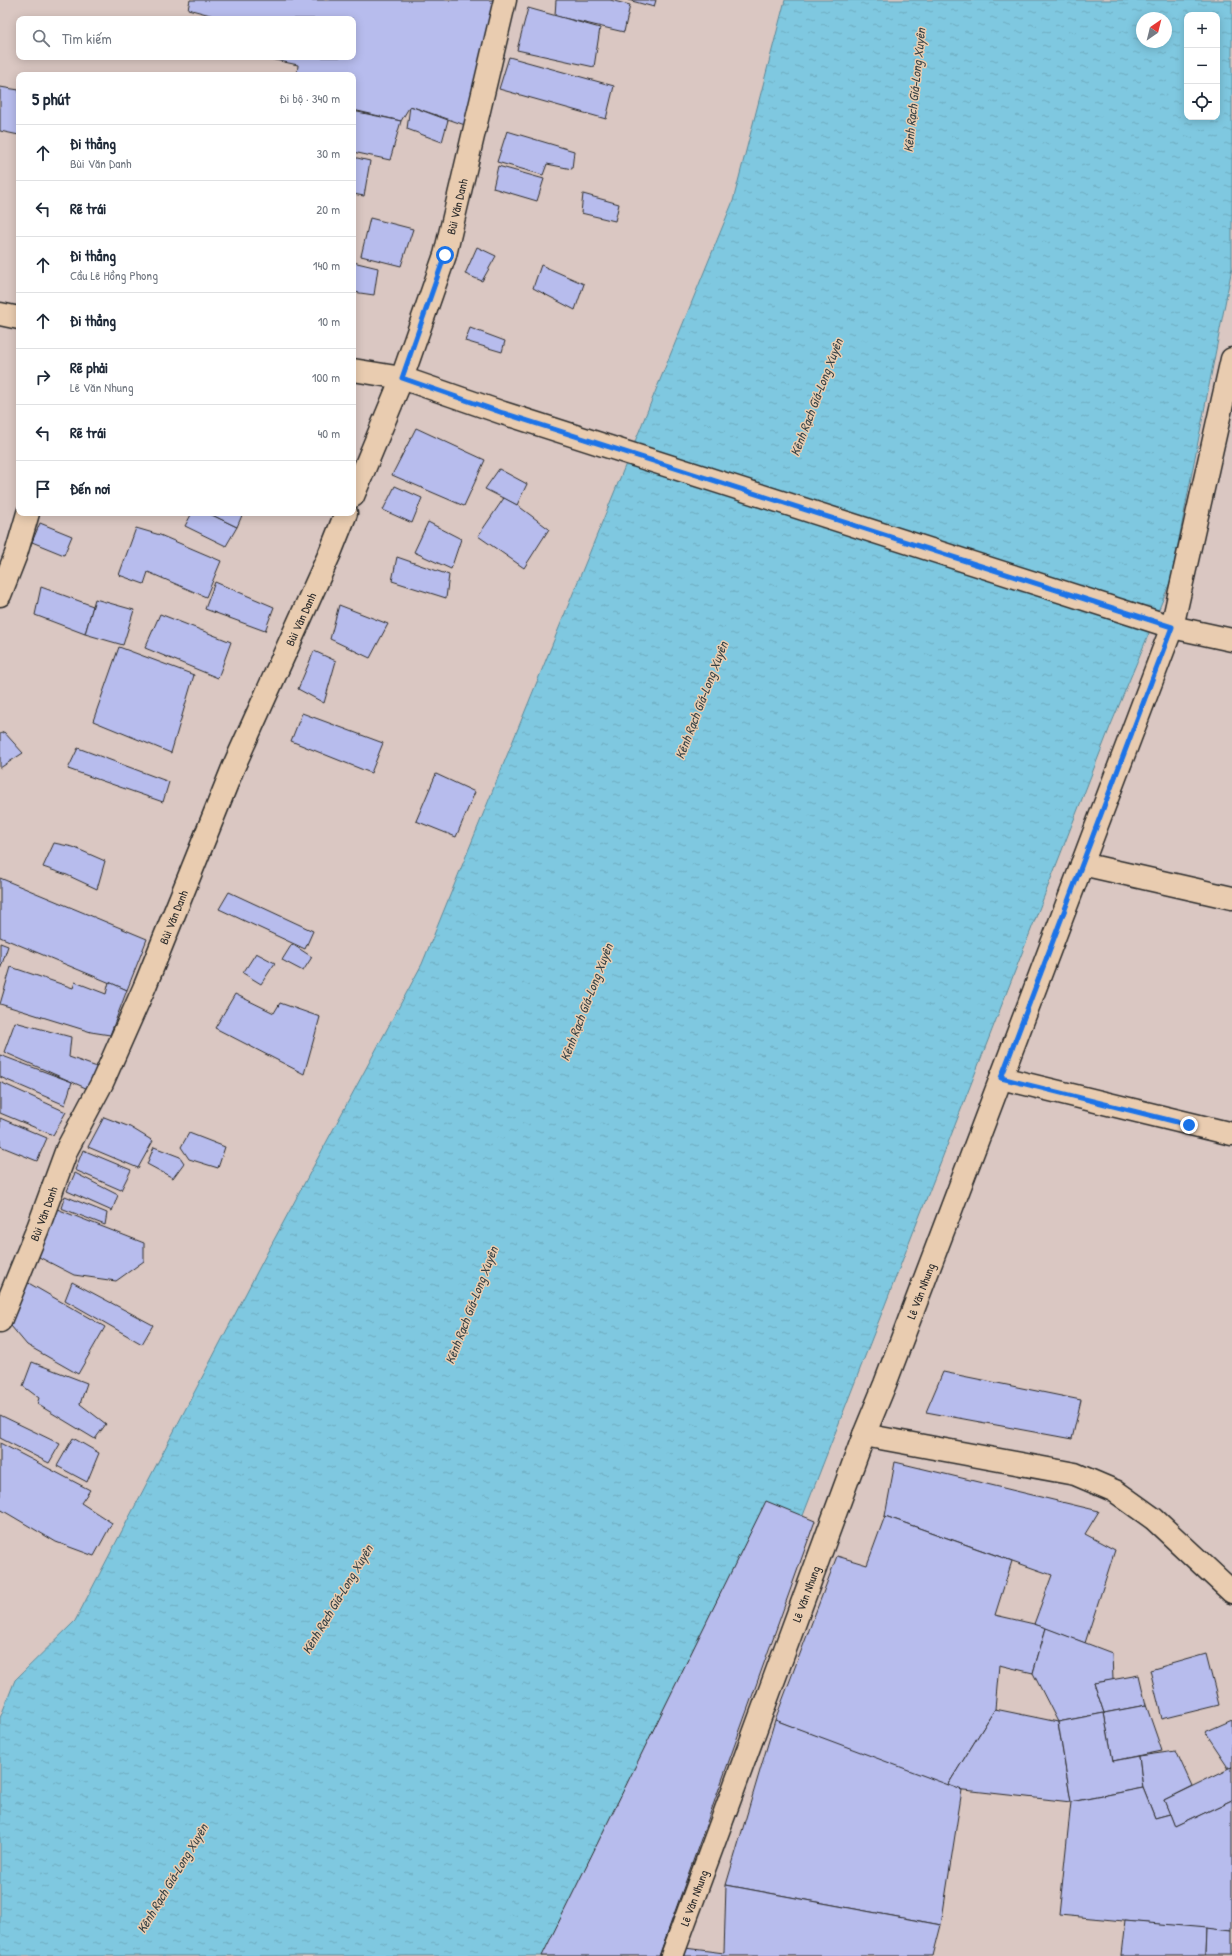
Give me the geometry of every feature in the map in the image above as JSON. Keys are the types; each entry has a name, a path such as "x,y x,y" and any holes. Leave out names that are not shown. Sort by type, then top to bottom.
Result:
{"street":[{"name":"Bùi Văn Danh","path":"356,489 402,378 445,255 505,0"},
{"path":"0,314 16,317"},
{"name":"Lê Văn Nhung","path":"672,1956 864,1435 888,1376 1172,627 1232,360"},
{"path":"356,370 402,378 503,413 1172,627 1232,640"},
{"path":"0,594 16,554 27,516"},
{"name":"Bùi Văn Danh","path":"0,1321 38,1228 67,1149 102,1084 145,986 233,768 327,560 345,516"},
{"path":"1082,864 1232,898"},
{"path":"1001,1078 1232,1134"},
{"path":"864,1435 1075,1474 1115,1491 1154,1519 1232,1592"}],"water":[{"name":"Kênh Rạch Giá-Long Xuyên","path":"785,0 1232,0 1232,268 1171,580 1110,727 649,1911 629,1956 0,1956 0,1718 15,1680 75,1621 268,1251 422,964 733,201"}],"building":[{"path":"190,0 496,0 465,125 410,106 401,121 356,111 356,72 297,72 298,65 275,60 356,60 356,16 214,16 188,9"},
{"path":"556,0 610,0 630,5 624,32 555,16"},
{"path":"628,0 656,0 654,7"},
{"path":"528,8 600,28 594,67 517,50"},
{"path":"509,57 614,86 606,119 499,89"},
{"path":"0,87 16,90 16,134 0,131"},
{"path":"410,106 448,120 442,142 407,129"},
{"path":"356,112 401,121 390,160 356,153"},
{"path":"507,131 574,151 572,169 547,164 543,175 497,162"},
{"path":"356,158 370,161 364,196 356,195"},
{"path":"498,166 544,179 537,201 493,188"},
{"path":"583,194 619,204 615,221 581,213"},
{"path":"370,218 413,229 401,266 361,256"},
{"path":"477,247 496,256 482,281 465,274"},
{"path":"356,263 378,268 374,295 356,292"},
{"path":"541,265 584,284 575,310 533,288"},
{"path":"470,328 505,341 502,352 465,341"},
{"path":"416,428 485,460 464,506 392,475"},
{"path":"499,469 527,484 517,505 485,489"},
{"path":"395,486 422,498 412,523 383,510"},
{"path":"504,498 517,505 549,529 524,568 478,536"},
{"path":"190,516 214,516 237,527 226,546 185,526"},
{"path":"214,516 242,516 237,527"},
{"path":"428,522 461,539 451,569 414,552"},
{"path":"40,523 72,536 64,555 32,542"},
{"path":"136,528 160,535 221,561 206,597 148,572 144,584 119,575"},
{"path":"397,557 449,575 446,598 392,581"},
{"path":"215,582 274,607 265,631 205,609"},
{"path":"41,587 93,606 85,634 35,615"},
{"path":"95,599 134,610 123,645 85,634"},
{"path":"339,605 388,624 370,658 330,639"},
{"path":"160,614 231,642 218,678 145,648"},
{"path":"119,647 194,675 171,753 93,721"},
{"path":"314,651 336,661 324,703 298,689"},
{"path":"302,713 383,743 371,773 291,741"},
{"path":"4,732 23,753 0,768 0,734"},
{"path":"78,748 169,782 163,802 68,769"},
{"path":"436,774 475,792 456,837 416,821"},
{"path":"54,843 73,847 105,861 97,889 67,875 43,867"},
{"path":"0,878 147,939 127,990 0,937"},
{"path":"229,892 313,931 305,949 219,909"},
{"path":"0,943 8,946 0,970"},
{"path":"292,944 312,957 303,971 282,960"},
{"path":"256,953 275,963 261,984 243,973"},
{"path":"11,967 73,988 75,982 106,994 109,982 127,990 110,1035 91,1032 0,1004"},
{"path":"235,994 274,1013 280,1003 320,1017 304,1074 215,1028"},
{"path":"15,1022 71,1037 69,1057 97,1067 88,1089 4,1052"},
{"path":"0,1055 72,1082 65,1105 0,1077"},
{"path":"0,1082 66,1112 53,1135 0,1113"},
{"path":"104,1117 130,1127 153,1141 138,1168 88,1147"},
{"path":"0,1118 47,1138 37,1161 0,1146"},
{"path":"189,1133 225,1147 218,1168 189,1159 181,1147"},
{"path":"154,1147 180,1157 184,1163 173,1178 147,1164"},
{"path":"83,1150 131,1170 121,1190 75,1170"},
{"path":"75,1173 118,1195 112,1211 67,1191"},
{"path":"65,1196 107,1213 105,1225 61,1208"},
{"path":"57,1209 144,1243 144,1261 116,1281 74,1275 37,1256"},
{"path":"25,1281 105,1327 78,1374 27,1345 11,1326 11,1313"},
{"path":"72,1282 153,1325 142,1344 65,1300"},
{"path":"32,1362 87,1383 80,1404 106,1424 95,1439 37,1404 39,1398 23,1386"},
{"path":"943,1372 1081,1400 1072,1439 926,1412"},
{"path":"0,1415 60,1444 49,1463 0,1438"},
{"path":"73,1438 99,1453 87,1482 57,1466"},
{"path":"0,1443 90,1490 81,1503 112,1523 94,1556 56,1542 0,1509"},
{"path":"895,1462 1099,1511 1085,1534 1115,1550 1085,1643 1034,1624 1052,1575 885,1516"},
{"path":"766,1501 815,1521 659,1956 542,1956"},
{"path":"885,1516 1012,1561 995,1615 1046,1628 1033,1673 999,1665 995,1709 946,1788 775,1720 837,1556 867,1565"},
{"path":"1046,1628 1112,1653 1113,1680 1094,1683 1104,1713 1058,1722 1033,1673"},
{"path":"1206,1654 1219,1705 1162,1719 1150,1670"},
{"path":"1139,1675 1146,1705 1104,1713 1094,1683"},
{"path":"1146,1705 1162,1751 1113,1761 1104,1713"},
{"path":"995,1709 1058,1722 1071,1802 946,1788"},
{"path":"1104,1713 1113,1761 1139,1756 1143,1788 1071,1802 1058,1722"},
{"path":"775,1720 962,1790 941,1925 726,1885"},
{"path":"1232,1720 1232,1767 1229,1768 1205,1732"},
{"path":"1176,1751 1192,1786 1164,1800 1170,1814 1155,1818 1143,1788 1139,1756"},
{"path":"1232,1767 1232,1800 1175,1827 1164,1800"},
{"path":"1143,1788 1155,1818 1170,1814 1175,1827 1232,1800 1232,1931 1059,1915 1071,1802"},
{"path":"726,1885 941,1925 933,1956 683,1956 685,1948 724,1953"},
{"path":"1125,1921 1207,1928 1206,1956 1121,1956"},
{"path":"1207,1928 1232,1931 1232,1956 1206,1956"}],"route":[{"path":"445,255 402,378 503,413 1172,627 1001,1078 1189,1125"}]}
